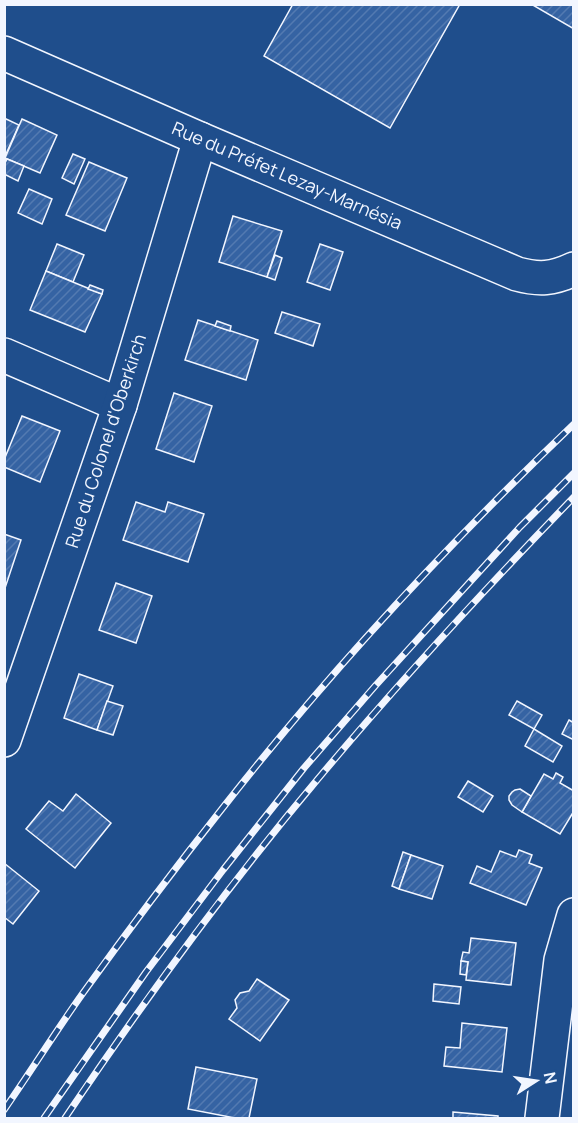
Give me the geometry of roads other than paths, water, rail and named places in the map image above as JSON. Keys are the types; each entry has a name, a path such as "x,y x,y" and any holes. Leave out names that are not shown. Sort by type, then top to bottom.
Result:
{"street":[{"name":"Rue du Préfet Lezay-Marnésia","path":"4,53 517,274 534,279 561,274 573,269"},
{"name":"Rue du Colonel d'Oberkirch","path":"4,740 120,405 200,139"},
{"path":"4,355 120,405"},
{"path":"542,1119 561,960 573,915"}],"railway":[{"path":"4,1110 118,945 265,755 392,608 574,424"},
{"path":"44,1118 146,972 304,768 520,527 574,473"},
{"path":"65,1118 124,1031 186,946 283,821 411,672 574,497"}]}
